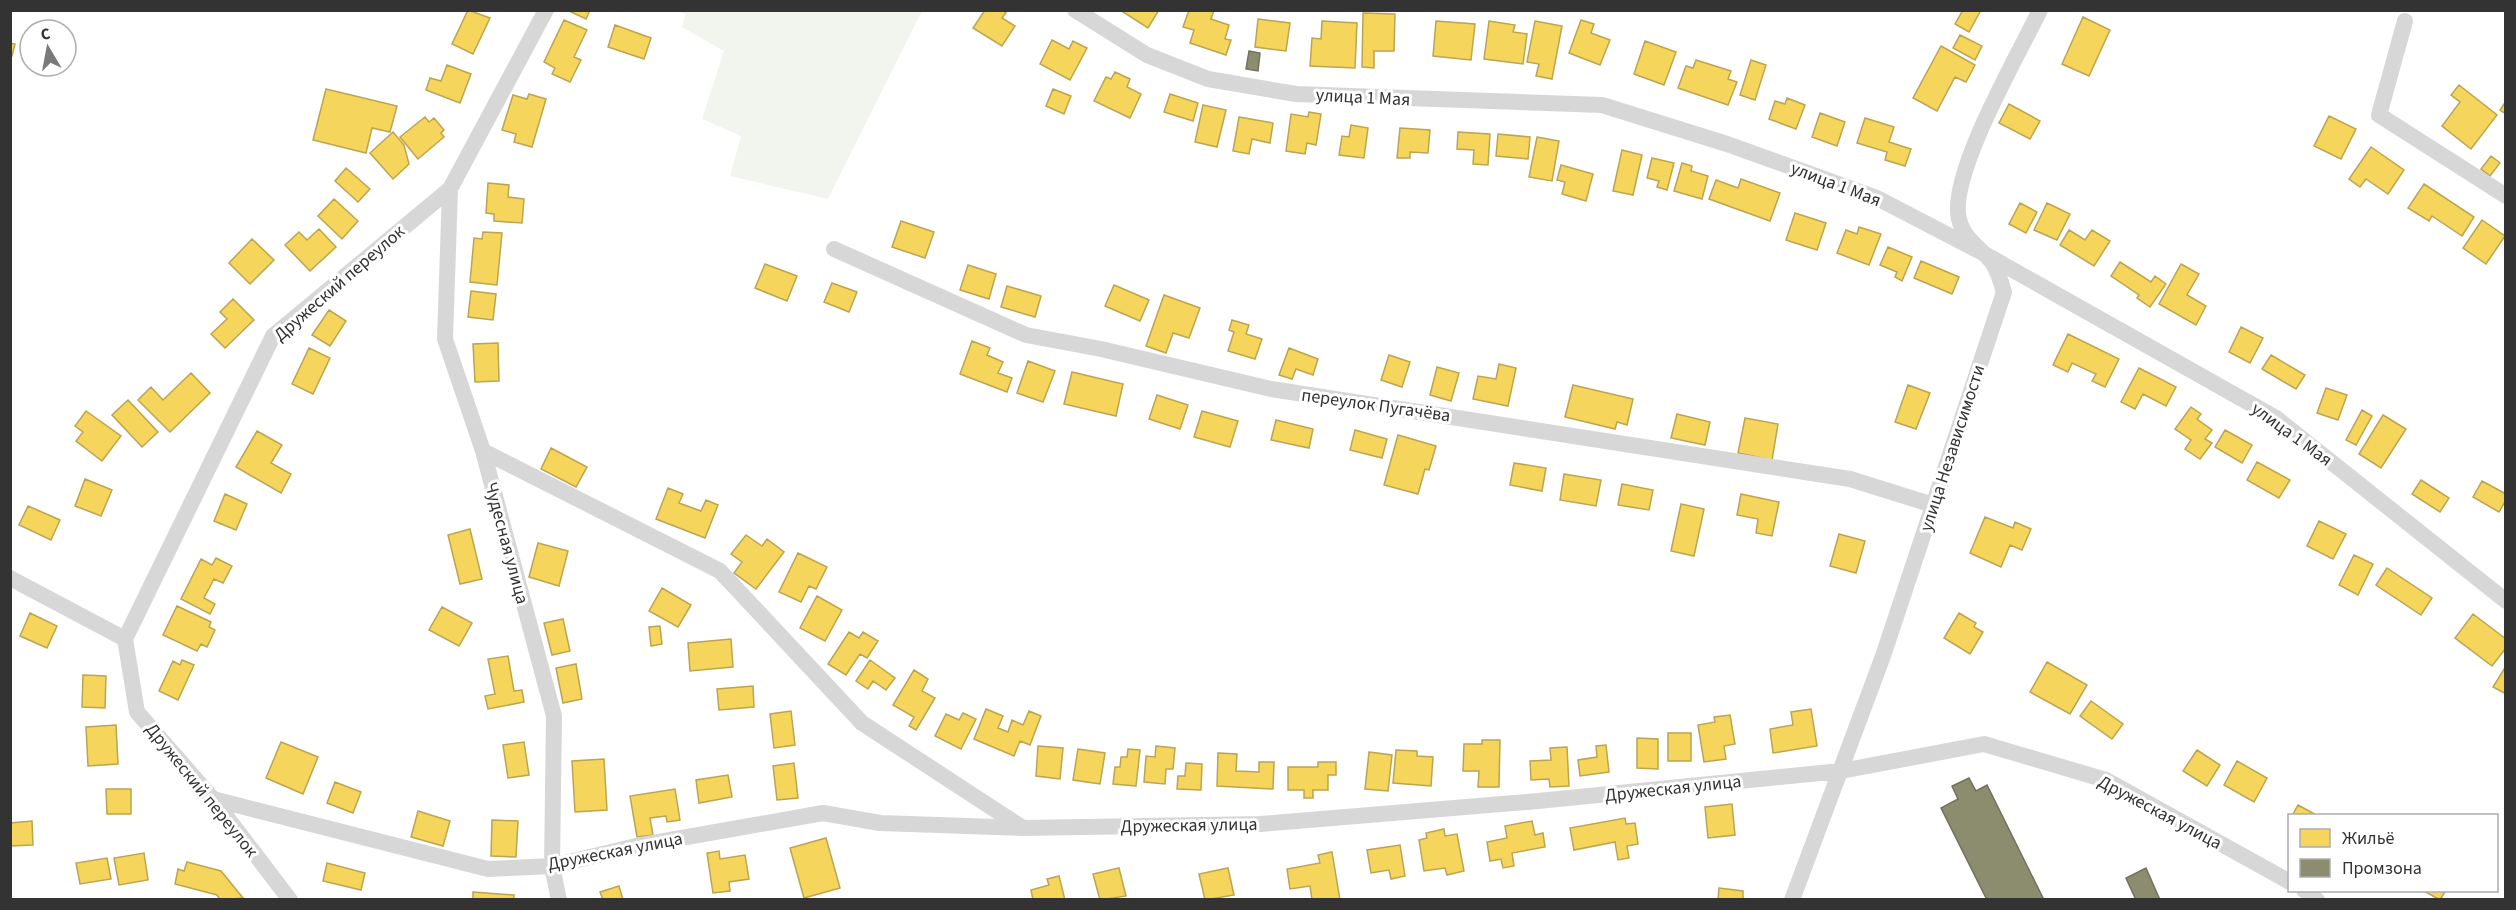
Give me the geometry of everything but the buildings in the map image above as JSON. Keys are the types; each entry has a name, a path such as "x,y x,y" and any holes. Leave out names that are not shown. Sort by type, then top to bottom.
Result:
{"street":[{"name":"Дружеский переулок","path":"290,900 213,799 138,712 125,639 273,336 450,189 546,10"},
{"name":"улица 1 Мая","path":"1075,10 1147,55 1208,79 1296,94 1602,105 1727,144 1877,198 1981,252 2276,418 2505,601"},
{"name":"улица Независимости","path":"1792,900 1912,572 2004,292 1998,273 1966,236 1958,218 1958,192 1980,135 2040,10"},
{"path":"2405,21 2379,115 2505,196"},
{"name":"Чудесная улица","path":"450,189 445,339 483,451 554,716 552,866 559,900"},
{"name":"переулок Пугачёва","path":"834,249 1026,335 1101,349 1271,389 1850,479 1933,506"},
{"path":"483,451 720,572 862,723 1023,828"},
{"path":"10,578 125,639"},
{"name":"Дружеская улица","path":"213,799 488,869 552,866 636,846 824,813 880,823 1023,828 1261,824 1841,771 1984,744 2106,780 2288,881"}],"shaded area":[{"path":"677,11 922,11 828,199 730,176 741,136 702,119 724,51 682,27 685,14"}]}
